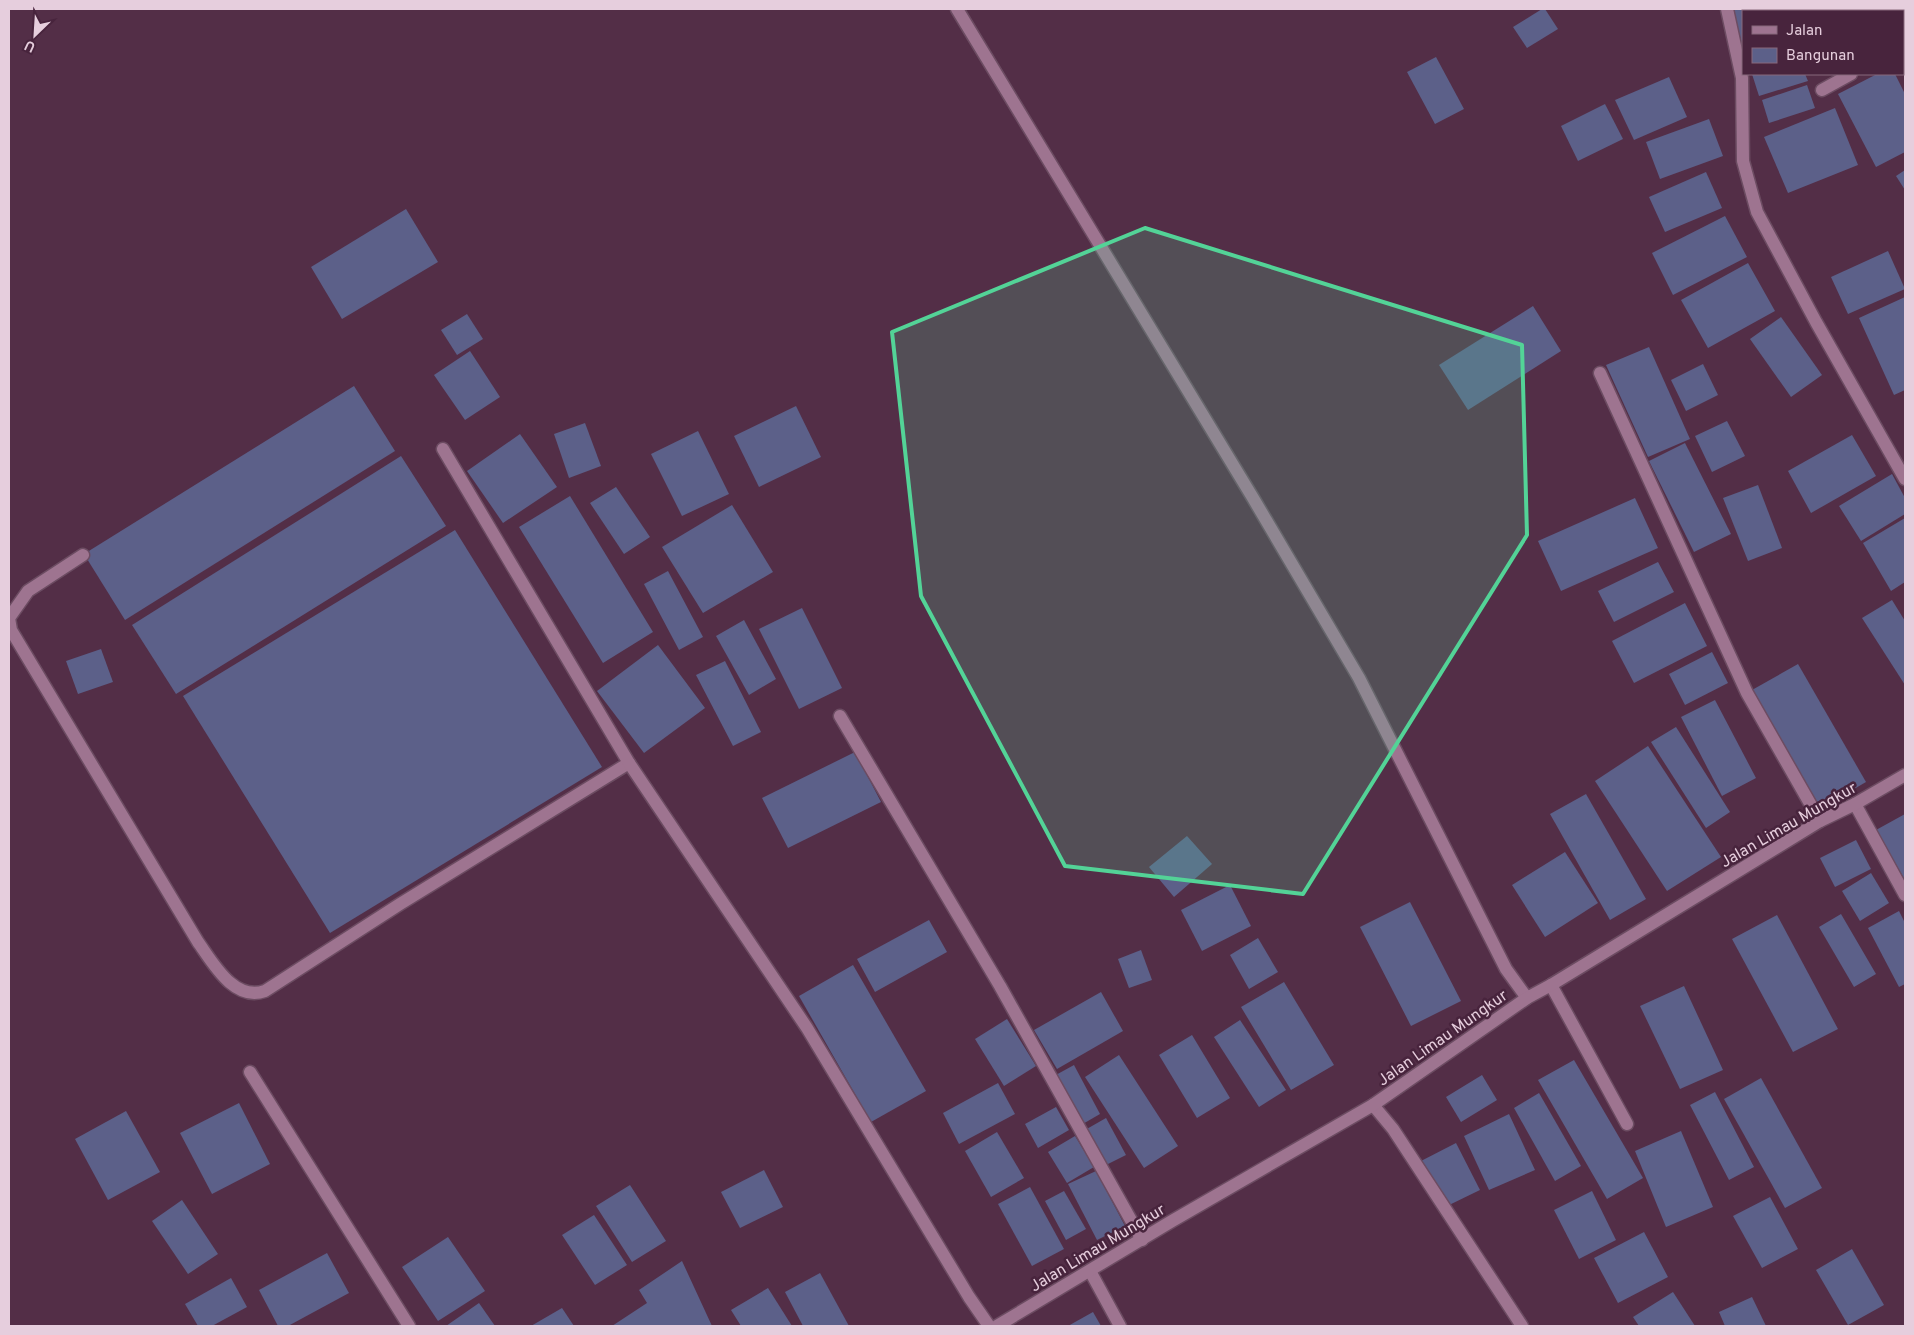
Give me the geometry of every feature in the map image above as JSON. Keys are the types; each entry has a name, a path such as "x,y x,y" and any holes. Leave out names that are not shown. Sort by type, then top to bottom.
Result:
{"street":[{"path":"957,9 1253,498 1359,678 1506,969 1527,998"},
{"path":"1727,9 1742,78 1744,161 1757,212 1816,322 1905,479"},
{"path":"1822,90 1850,75"},
{"path":"1600,373 1747,693 1820,821"},
{"path":"442,449 629,764 806,1028 964,1289 989,1326"},
{"path":"82,555 28,591 9,618 11,630 198,942 225,978 239,990 255,994 265,991 400,904 629,764"},
{"path":"840,716 1000,986 1142,1240"},
{"name":"Jalan Limau Mungkur","path":"997,1326 1373,1105 1527,998 1552,985 1820,821 1855,804 1905,775"},
{"path":"1855,804 1905,896"},
{"path":"1552,985 1628,1124"},
{"path":"250,1072 409,1326"},
{"path":"1373,1105 1393,1129 1522,1326"},
{"path":"1090,1271 1120,1326"}],"highlighted area":[{"path":"1145,228 1522,345 1527,535 1303,894 1065,866 921,596 892,332"}],"building":[{"path":"1545,9 1558,29 1527,48 1513,27"},
{"path":"1732,9 1786,9 1742,10 1742,43"},
{"path":"1888,9 1888,10 1792,10"},
{"path":"1436,57 1464,109 1435,124 1407,72"},
{"path":"1752,75 1805,75 1808,81 1759,96"},
{"path":"1875,75 1896,75 1905,94 1905,152 1876,167 1838,94"},
{"path":"1669,77 1687,117 1634,140 1615,100"},
{"path":"1807,85 1815,108 1769,123 1762,100"},
{"path":"1605,104 1623,139 1578,161 1561,126"},
{"path":"1835,108 1858,165 1788,193 1764,137"},
{"path":"1709,119 1723,156 1660,179 1646,142"},
{"path":"1905,170 1905,190 1896,176"},
{"path":"1706,172 1722,208 1665,232 1649,197"},
{"path":"406,209 438,262 342,319 311,267"},
{"path":"1725,216 1747,257 1673,295 1652,253"},
{"path":"1888,251 1905,289 1848,314 1831,277"},
{"path":"1748,263 1775,311 1708,348 1681,300"},
{"path":"1905,297 1905,390 1894,395 1859,318"},
{"path":"1533,306 1561,351 1468,410 1439,365"},
{"path":"467,314 483,339 457,355 441,330"},
{"path":"1781,317 1822,375 1791,397 1750,339"},
{"path":"1649,347 1690,439 1648,457 1606,365"},
{"path":"470,351 500,397 465,420 434,375"},
{"path":"1703,364 1718,395 1686,411 1671,380"},
{"path":"354,386 395,451 125,620 84,554"},
{"path":"796,406 821,457 759,487 734,436"},
{"path":"1727,421 1745,456 1712,472 1695,436"},
{"path":"585,423 601,466 569,478 554,434"},
{"path":"698,431 729,494 682,516 651,454"},
{"path":"520,434 557,487 503,523 467,471"},
{"path":"1852,435 1876,476 1811,513 1788,471"},
{"path":"1685,443 1731,534 1694,552 1649,461"},
{"path":"401,456 446,526 176,694 132,625"},
{"path":"1892,474 1905,498 1905,514 1861,541 1839,506"},
{"path":"1758,485 1782,548 1748,561 1723,498"},
{"path":"616,487 650,537 624,554 590,503"},
{"path":"570,496 653,632 603,663 519,527"},
{"path":"1635,498 1658,548 1561,591 1538,541"},
{"path":"732,505 773,572 703,613 662,547"},
{"path":"1905,518 1905,582 1891,591 1863,543"},
{"path":"455,530 602,767 330,933 183,696"},
{"path":"1658,562 1674,592 1614,622 1598,591"},
{"path":"668,571 703,637 679,650 644,584"},
{"path":"1892,600 1905,621 1905,685 1862,618"},
{"path":"1685,603 1707,646 1634,683 1612,641"},
{"path":"802,608 842,688 799,709 759,629"},
{"path":"744,620 776,679 749,695 716,636"},
{"path":"658,645 705,708 644,753 597,691"},
{"path":"101,649 113,682 78,694 66,661"},
{"path":"1712,652 1728,683 1685,705 1669,674"},
{"path":"725,661 761,732 733,746 696,675"},
{"path":"1798,664 1866,782 1820,809 1752,690"},
{"path":"1715,700 1756,778 1722,796 1681,717"},
{"path":"1676,727 1730,812 1706,828 1651,742"},
{"path":"1648,746 1721,857 1667,891 1595,781"},
{"path":"855,752 881,802 788,848 762,798"},
{"path":"1586,794 1646,899 1610,920 1550,814"},
{"path":"1905,814 1905,880 1876,830"},
{"path":"1187,836 1212,864 1174,897 1149,867"},
{"path":"1856,840 1871,869 1835,887 1820,858"},
{"path":"1565,852 1598,903 1545,937 1512,885"},
{"path":"1871,873 1889,903 1860,921 1842,891"},
{"path":"1230,885 1251,926 1202,951 1181,910"},
{"path":"1410,902 1461,1001 1411,1026 1360,927"},
{"path":"1899,911 1905,923 1905,984 1899,987 1868,928"},
{"path":"1841,914 1876,974 1854,987 1819,927"},
{"path":"1777,915 1838,1029 1793,1052 1732,939"},
{"path":"929,920 947,952 875,992 857,959"},
{"path":"1258,938 1278,972 1249,989 1230,955"},
{"path":"1141,950 1152,980 1129,988 1118,959"},
{"path":"853,965 926,1091 871,1122 799,996"},
{"path":"1284,982 1334,1065 1291,1090 1241,1007"},
{"path":"1684,986 1723,1070 1680,1089 1640,1006"},
{"path":"1101,992 1123,1031 1057,1069 1034,1030"},
{"path":"1007,1019 1036,1066 1004,1086 975,1039"},
{"path":"1240,1020 1286,1090 1259,1107 1214,1037"},
{"path":"1192,1035 1230,1098 1197,1118 1159,1055"},
{"path":"1119,1055 1178,1146 1144,1168 1085,1077"},
{"path":"1574,1060 1643,1178 1607,1199 1538,1080"},
{"path":"1074,1065 1100,1114 1081,1125 1054,1076"},
{"path":"1482,1075 1497,1100 1461,1122 1446,1097"},
{"path":"1761,1078 1822,1188 1785,1208 1724,1099"},
{"path":"998,1083 1015,1114 959,1144 943,1113"},
{"path":"1715,1092 1754,1167 1729,1180 1690,1105"},
{"path":"1539,1093 1581,1166 1555,1181 1514,1108"},
{"path":"239,1103 270,1164 212,1194 180,1133"},
{"path":"1056,1107 1069,1130 1038,1148 1025,1124"},
{"path":"126,1111 160,1172 108,1200 75,1139"},
{"path":"1509,1114 1535,1170 1489,1190 1464,1136"},
{"path":"1106,1118 1126,1155 1104,1166 1085,1130"},
{"path":"1681,1131 1713,1207 1666,1227 1635,1151"},
{"path":"997,1132 1024,1178 991,1197 965,1151"},
{"path":"1075,1136 1094,1167 1067,1183 1048,1152"},
{"path":"1456,1143 1480,1190 1445,1207 1421,1161"},
{"path":"764,1170 783,1207 740,1228 721,1192"},
{"path":"1096,1171 1125,1226 1097,1240 1068,1184"},
{"path":"630,1185 666,1241 632,1262 596,1206"},
{"path":"1030,1187 1064,1249 1032,1266 998,1204"},
{"path":"1064,1191 1086,1229 1066,1240 1045,1201"},
{"path":"1592,1191 1616,1240 1579,1259 1554,1210"},
{"path":"1770,1197 1798,1249 1762,1268 1733,1216"},
{"path":"182,1200 218,1254 188,1274 152,1221"},
{"path":"594,1215 627,1265 595,1285 562,1235"},
{"path":"1644,1232 1668,1277 1618,1303 1594,1258"},
{"path":"448,1237 485,1291 438,1321 402,1267"},
{"path":"1852,1249 1884,1305 1848,1325 1816,1270"},
{"path":"327,1253 349,1293 288,1326 278,1326 259,1290"},
{"path":"682,1261 712,1326 612,1326 647,1303 639,1290"},
{"path":"820,1273 849,1326 803,1326 785,1292"},
{"path":"231,1278 247,1307 212,1326 198,1326 185,1304"},
{"path":"768,1288 792,1326 741,1326 731,1310"},
{"path":"1673,1292 1695,1326 1639,1326 1633,1317"},
{"path":"1752,1297 1766,1326 1725,1326 1719,1312"},
{"path":"479,1303 495,1326 446,1326"},
{"path":"562,1308 574,1326 531,1326"},
{"path":"1093,1312 1101,1326 1068,1326"}]}
